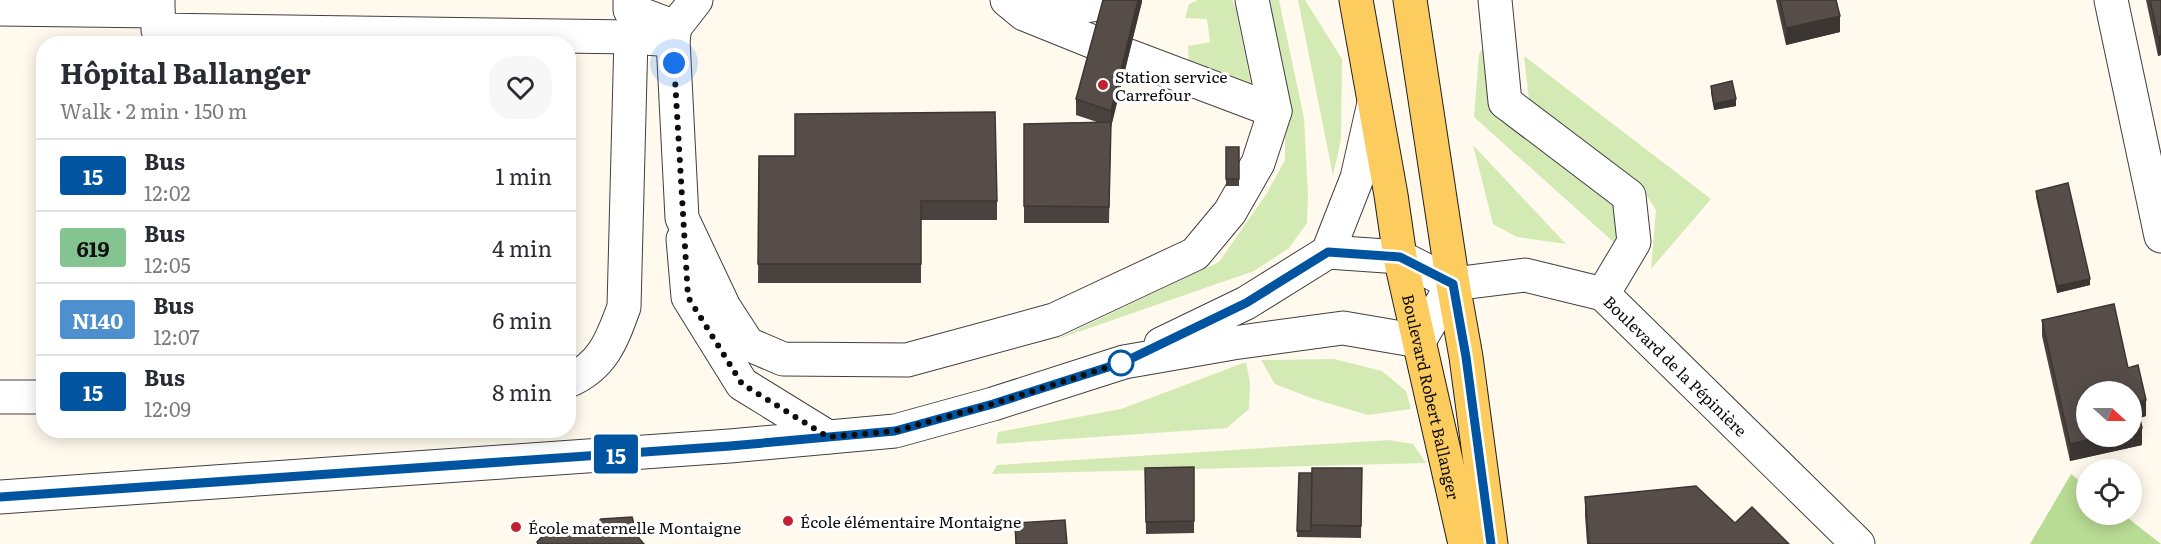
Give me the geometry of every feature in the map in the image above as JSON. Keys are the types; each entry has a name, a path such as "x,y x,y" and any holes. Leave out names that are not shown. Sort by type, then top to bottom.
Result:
{"main road":[{"name":"Boulevard Robert Ballanger","path":"1356,0 1400,257 1465,544"},
{"name":"Boulevard Robert Ballanger","path":"1410,0 1466,357 1491,544"}],"street":[{"path":"630,0 630,10 674,34"},
{"path":"696,0 674,34 688,297 742,384 828,437"},
{"path":"682,218 724,307 748,344 783,359 908,360 1054,320 1195,254 1230,212 1258,163 1275,111 1252,0"},
{"path":"1495,0 1505,102 1629,196 1634,242 1603,294"},
{"path":"2111,0 2161,236"},
{"path":"1015,7 1107,3"},
{"path":"0,9 158,6 158,30 563,36"},
{"path":"1015,7 1096,43"},
{"path":"576,36 631,37 674,34"},
{"path":"576,378 585,374 612,342 624,307 631,37"},
{"path":"1129,56 1275,111"},
{"path":"1328,252 1357,178 1374,103"},
{"path":"0,497 730,446 895,431 993,404 1124,362 1233,343 1343,328 1419,341 1453,284 1400,257 1328,252 1246,303 1124,362"},
{"name":"Boulevard de la Pépinière","path":"1453,284 1525,275 1603,294 1858,544"},
{"path":"0,397 36,397"}],"green space":[{"path":"1198,0 1232,0 1255,104 1189,66 1188,46 1210,42 1207,19 1185,18 1189,4"},
{"path":"1261,0 1279,0 1304,118 1308,194 1307,223 1289,248 1254,271 1055,340 1219,262 1267,193 1285,160 1285,115"},
{"path":"1298,0 1305,0 1342,59 1341,139 1333,176"},
{"path":"1488,42 1506,121 1533,145 1618,198 1620,248 1474,117 1479,54"},
{"path":"1524,56 1711,199 1651,269 1656,210 1636,179 1530,108"},
{"path":"1473,145 1566,244 1517,237 1493,224"},
{"path":"1334,359 1382,371 1406,391 1411,409 1368,415 1314,399 1275,384 1261,360"},
{"path":"1246,362 1250,383 1249,409 1227,428 996,444 998,432 1121,409"},
{"path":"1389,440 1413,444 1426,463 992,474 997,465"},
{"path":"2071,474 2076,478 2076,525 2137,525 2161,544 2030,544"}],"building":[{"name":"Station service Carrefour","path":"1103,0 1138,0 1111,111 1076,99"},
{"path":"1780,0 1836,0 1840,16 1786,28"},
{"path":"2150,0 2161,0 2161,36 2158,36"},
{"path":"1732,81 1736,99 1714,104 1711,86"},
{"path":"995,112 997,201 921,201 921,264 758,264 759,156 795,156 795,114"},
{"path":"1111,122 1109,207 1024,206 1024,124"},
{"path":"1226,147 1239,147 1239,179 1226,179"},
{"path":"2068,183 2090,279 2057,286 2036,191"},
{"path":"2114,304 2128,368 2138,365 2142,381 2076,381 2076,443 2070,444 2042,320"},
{"path":"2142,382 2146,400 2142,401"},
{"path":"1194,467 1194,521 1146,522 1145,468"},
{"path":"1312,468 1362,468 1361,526 1311,525"},
{"path":"1299,473 1312,473 1311,531 1297,531"},
{"path":"1696,486 1735,523 1752,507 1789,544 1589,544 1585,497"},
{"path":"632,517 638,537 644,544 538,544 537,542 553,525 575,531 593,527 601,519"},
{"path":"1065,520 1067,544 1016,544 1015,523"}],"bus line":[{"name":"15","path":"0,497 730,446 895,431 993,404 1124,362 1246,303 1328,252 1400,257 1453,284 1466,357 1491,544"}],"place":[{"name":"Station service Carrefour","path":"1103,85"},
{"name":"École élémentaire Montaigne","path":"788,521"},
{"name":"École maternelle Montaigne","path":"516,527"}],"route":[{"path":"674,63 688,297 742,384 828,437 895,431 993,404 1124,362 1121,363"}]}
